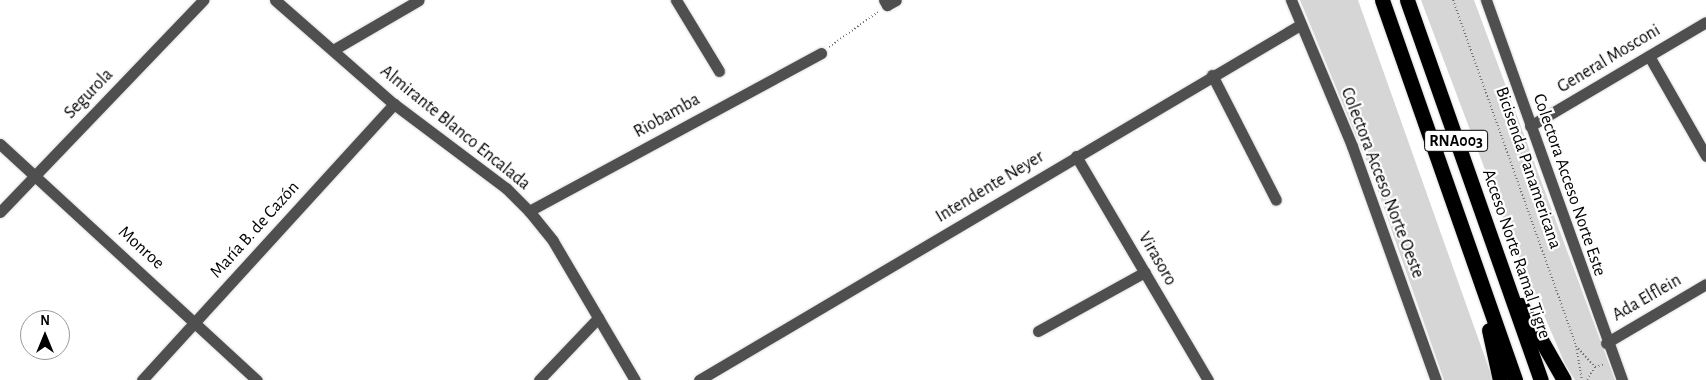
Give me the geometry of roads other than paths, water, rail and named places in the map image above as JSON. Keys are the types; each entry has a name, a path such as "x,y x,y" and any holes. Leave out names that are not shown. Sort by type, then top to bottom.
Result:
{"highway":[{"name":"RNA003","path":"1382,0 1515,380"},
{"name":"Acceso Norte Ramal Tigre","path":"1407,0 1540,380"},
{"path":"1469,246 1500,380"},
{"path":"1506,281 1564,380"}],"street":[{"name":"Segurola","path":"0,212 203,0"},
{"name":"Almirante Blanco Encalada","path":"275,0 394,104 506,188 530,211 553,240 635,380"},
{"path":"333,50 419,0"},
{"path":"676,0 719,71"},
{"name":"Colectora Acceso Norte Oeste","path":"1291,0 1352,146 1436,380"},
{"name":"Colectora Acceso Norte Este","path":"1486,0 1606,343 1622,380"},
{"name":"General Mosconi","path":"1530,126 1706,22"},
{"name":"Intendente Neyer","path":"699,380 1300,24"},
{"name":"Riobamba","path":"530,211 821,53"},
{"path":"1649,56 1706,156"},
{"path":"1212,75 1276,200"},
{"name":"María B. de Cazón","path":"142,380 394,104"},
{"name":"Monroe","path":"0,144 196,321 257,380"},
{"name":"Virasoro","path":"1076,156 1208,380"},
{"path":"1038,331 1145,272"},
{"name":"Ada Elflein","path":"1606,343 1706,284"},
{"path":"539,380 598,318"}]}
